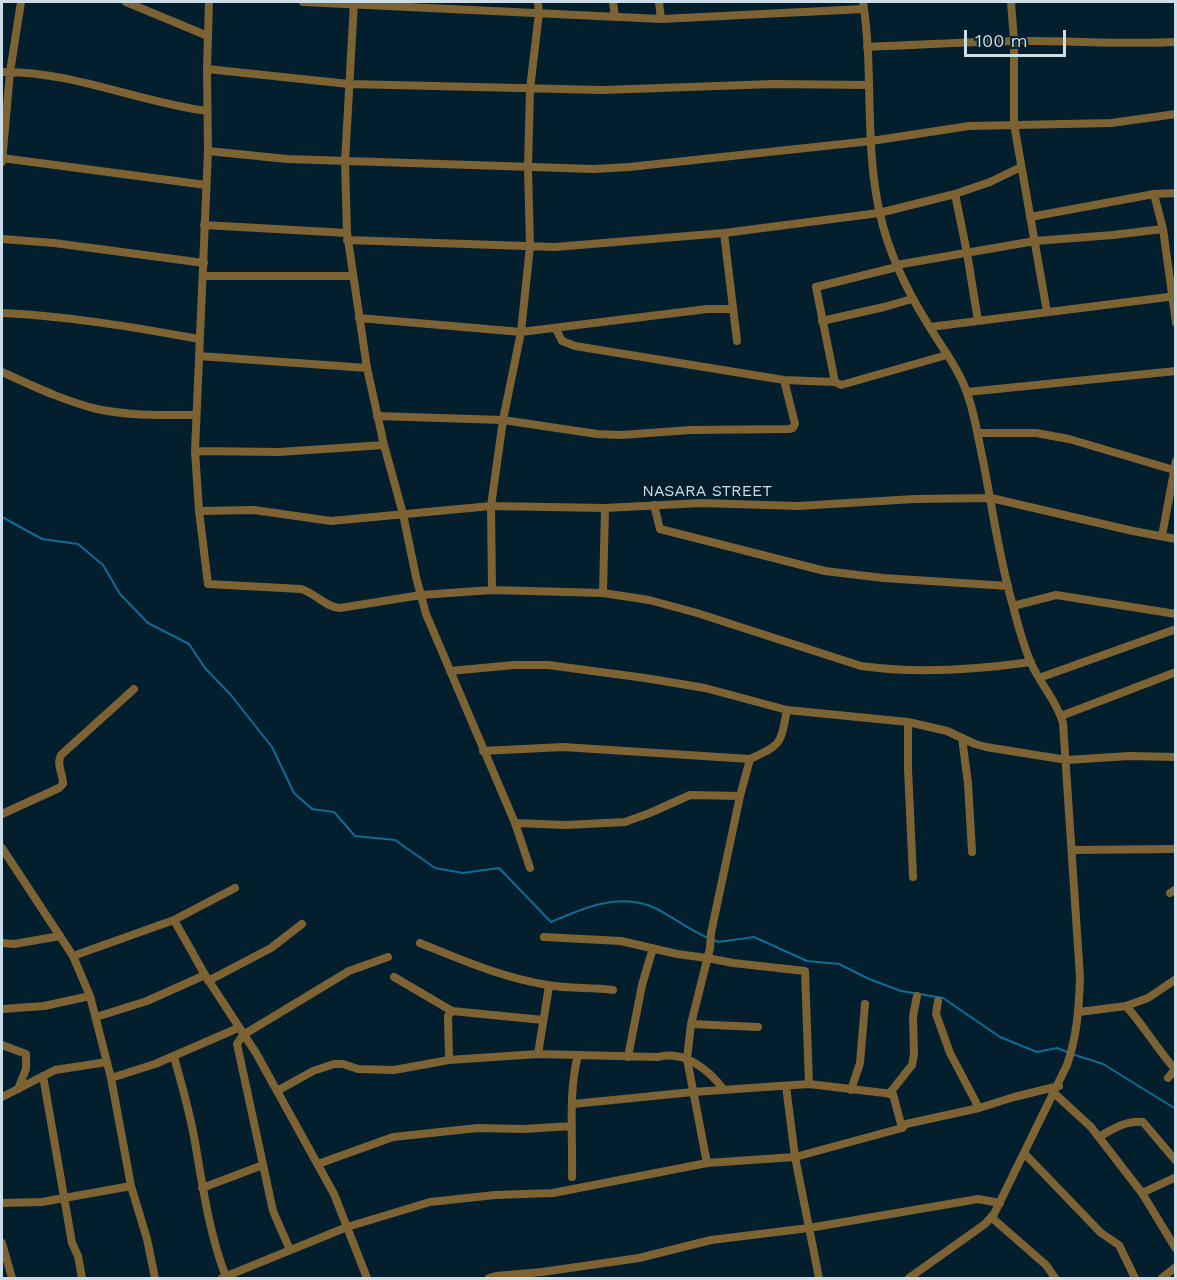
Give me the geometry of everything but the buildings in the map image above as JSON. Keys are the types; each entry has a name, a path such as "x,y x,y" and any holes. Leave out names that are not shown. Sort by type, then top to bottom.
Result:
{"street":[{"path":"21,2 6,72 2,160 206,184"},
{"path":"126,2 208,36"},
{"path":"209,2 208,151 195,414 199,511 208,584 301,589 333,608 421,595 492,590 603,593 649,600 697,613 861,666 933,671 1031,662"},
{"path":"303,2 661,19 863,5 871,141 879,213 896,266 967,392 978,433 1001,560 1013,606 1031,662 1061,716 1067,759 1080,977 1079,1012 1074,1047 1056,1090 1000,1203 991,1217 978,1229 909,1278"},
{"path":"492,590 491,506 503,420 521,332 530,246 528,168 530,89 539,14 538,2"},
{"path":"613,2 615,17"},
{"path":"659,2 661,19"},
{"path":"1011,2 1014,41 1014,124 1047,312"},
{"path":"354,3 345,162 347,236 367,368 384,445 404,514 426,614 515,823 530,868"},
{"path":"867,47 1014,41 1135,44 1176,42"},
{"path":"207,69 349,84 530,89 603,90 774,84 868,85"},
{"path":"6,72 67,78 181,108 207,111"},
{"path":"208,151 345,162 583,169 629,167 871,141 969,126 1111,123 1176,114"},
{"path":"204,225 347,236 578,247 724,233 879,213 955,194 990,182 1022,167"},
{"path":"1030,217 1154,194 1176,193"},
{"path":"955,194 978,321"},
{"path":"1154,194 1163,229 1176,323"},
{"path":"835,382 817,286 896,266 1035,241 1113,236 1163,229"},
{"path":"724,233 737,341"},
{"path":"2,239 54,243 204,263"},
{"path":"203,276 353,276"},
{"path":"930,327 1174,296"},
{"path":"822,321 912,298"},
{"path":"359,318 521,332 687,311 732,309"},
{"path":"2,313 48,315 94,321 199,339"},
{"path":"556,329 562,341 567,345 784,380 835,382 841,385 947,355"},
{"path":"199,356 367,368"},
{"path":"967,392 1176,371"},
{"path":"2,372 68,401 99,409 162,415 195,414"},
{"path":"377,416 503,420 597,434 621,435 691,430 789,429 795,424 784,380"},
{"path":"978,433 1036,433 1175,466 1162,536"},
{"path":"195,452 279,452 384,445"},
{"name":"NASARA STREET","path":"199,511 254,510 331,521 491,506 605,508 701,503 798,506 893,500 991,498 1176,539"},
{"path":"654,505 660,529 825,571 894,579 1008,586"},
{"path":"603,593 605,508"},
{"path":"1013,606 1056,595 1176,614"},
{"path":"1039,678 1176,629"},
{"path":"450,671 514,665 548,665 705,688 787,710 908,722 947,730 986,747 1067,759 1129,756 1176,757"},
{"path":"1061,716 1176,672"},
{"path":"2,814 59,788 63,784 63,776 58,765 61,755 134,689"},
{"path":"483,751 563,747 750,759 780,741 787,710"},
{"path":"908,722 908,781 913,877"},
{"path":"962,738 968,783 972,852"},
{"path":"707,1163 687,1059 691,1024 750,759"},
{"path":"515,823 566,825 625,822 690,795 740,796"},
{"path":"2,848 73,956 90,996 111,1078 131,1186 147,1239 154,1278"},
{"path":"1073,850 1176,849"},
{"path":"73,956 174,920 235,888"},
{"path":"174,920 206,978 256,1053 318,1164 334,1194 367,1278"},
{"path":"96,1017 147,1001 206,978 271,948 302,924"},
{"path":"2,944 60,936"},
{"path":"544,937 621,941 733,963 805,971 809,1084"},
{"path":"420,943 471,964 549,986 613,990"},
{"path":"628,1057 642,985 652,948"},
{"path":"111,1078 174,1057 240,1031 349,971 388,957"},
{"path":"394,977 452,1011 543,1020"},
{"path":"1079,1012 1126,1006 1148,998 1176,979"},
{"path":"538,1054 549,986"},
{"path":"2,1009 44,1006 90,996"},
{"path":"889,1094 912,1065 913,1016 917,996"},
{"path":"939,1000 936,1014 950,1053 979,1108"},
{"path":"851,1090 861,1063 865,1004"},
{"path":"1126,1006 1175,1068 1168,1078"},
{"path":"449,1060 448,1016 452,1011"},
{"path":"691,1024 759,1028"},
{"path":"240,1031 237,1044 273,1211 290,1250"},
{"path":"2,1045 26,1054 26,1069 18,1089"},
{"path":"277,1091 313,1071 334,1064 394,1070 449,1060 538,1054 672,1056 687,1059 715,1077 724,1090"},
{"path":"572,1177 573,1104 578,1055"},
{"path":"174,1057 195,1140 202,1188 224,1278 346,1227 430,1202 495,1195 553,1193 707,1163 795,1157 902,1128 906,1124 1000,1103 1014,1096 1056,1090"},
{"path":"2,1097 63,1067 107,1062"},
{"path":"43,1076 46,1104 72,1242 78,1256 82,1278"},
{"path":"573,1104 693,1092 809,1084 893,1094 902,1128"},
{"path":"786,1086 795,1157 819,1278"},
{"path":"1056,1090 1091,1127 1142,1193 1176,1249"},
{"path":"1099,1137 1117,1126 1135,1121 1143,1122 1174,1154"},
{"path":"318,1164 385,1140 406,1135 478,1128 522,1130 572,1126"},
{"path":"1024,1154 1101,1233 1119,1245 1135,1278"},
{"path":"202,1188 263,1165"},
{"path":"1142,1193 1176,1177"},
{"path":"2,1203 42,1202 131,1186"},
{"path":"489,1278 639,1258 711,1240 809,1228 978,1199 1000,1203"},
{"path":"991,1217 1046,1265 1056,1278"},
{"path":"2,1243 12,1278"},
{"path":"1162,1278 1176,1267"}],"waterway":[{"path":"2,517 42,539 78,544 103,565 120,594 148,623 189,644 205,668 230,694 272,747 294,793 312,809 334,812 355,836 395,840 435,868 463,873 499,868 551,922 589,907 628,901 655,908 708,938"},
{"path":"714,940 718,942 754,937 807,961 839,964 901,991 943,998 1000,1037 1037,1052 1057,1048 1067,1052"},
{"path":"1072,1054 1103,1064 1176,1109"}]}
